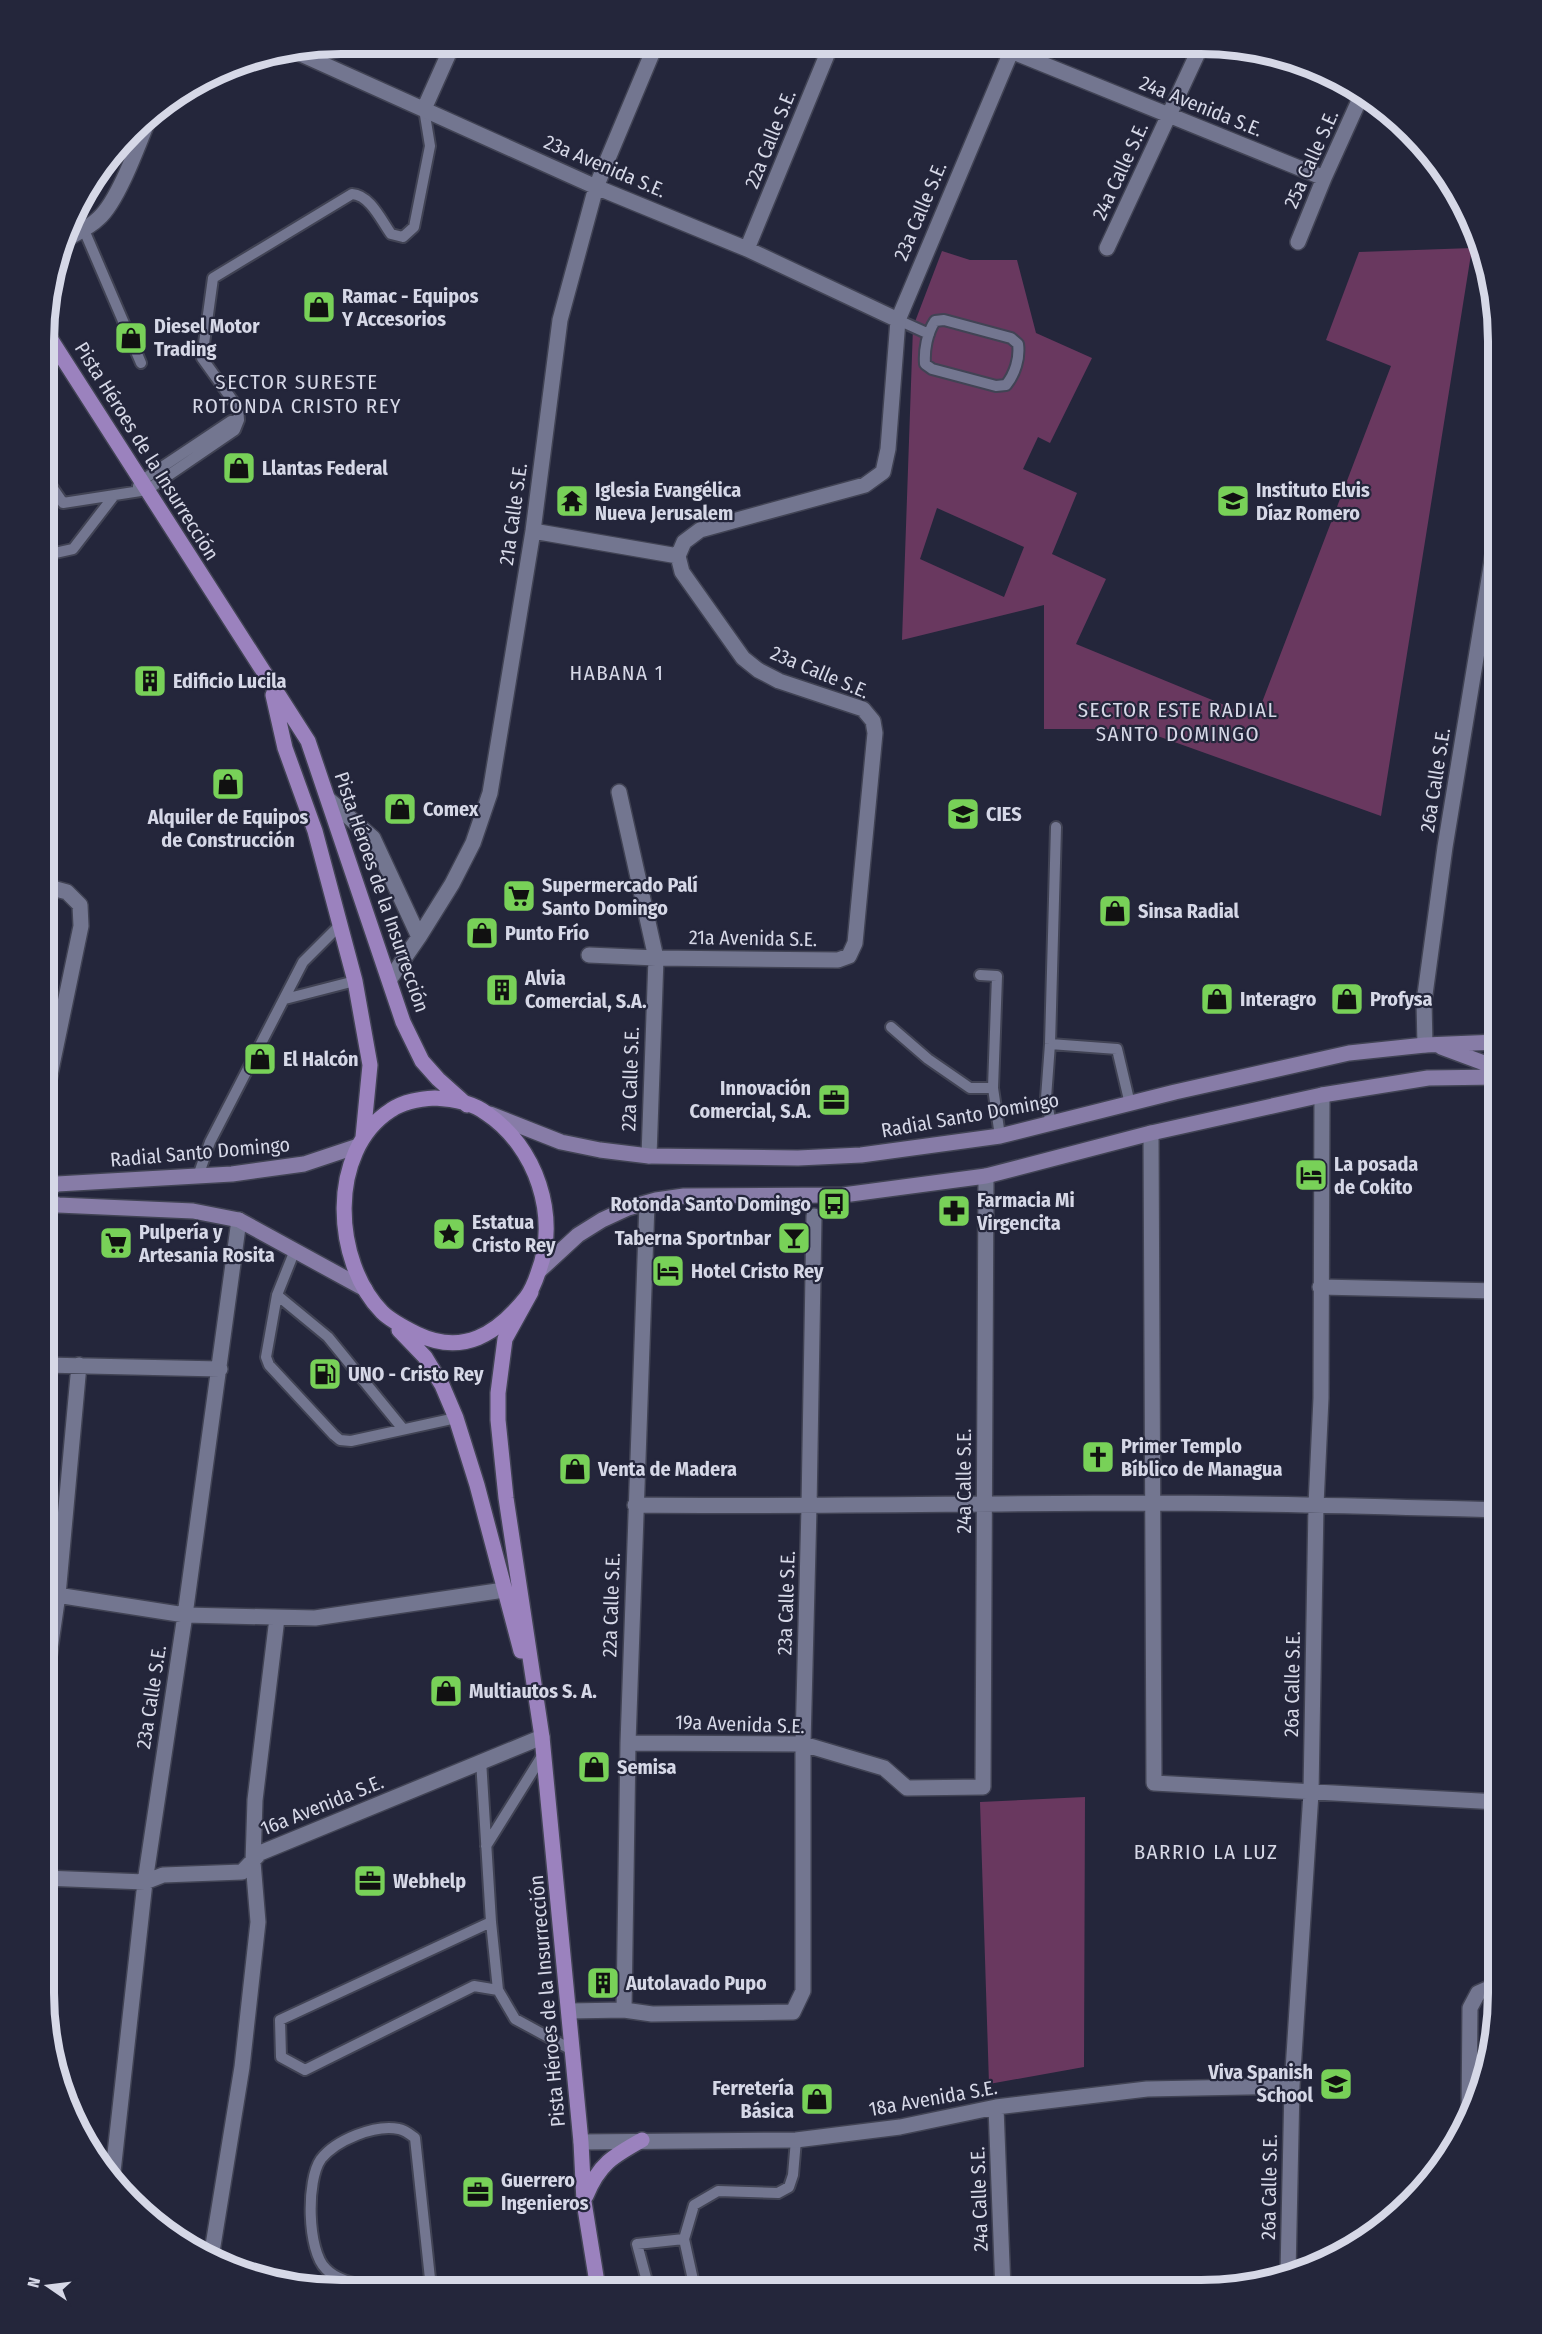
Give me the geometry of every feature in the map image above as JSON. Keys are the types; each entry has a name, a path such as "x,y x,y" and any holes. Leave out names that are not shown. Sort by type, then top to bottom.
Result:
{"main road":[{"name":"Pista Héroes de la Insurrección","path":"54,345 141,488 308,741 403,1022 422,1061 467,1105"},
{"name":"Pista Héroes de la Insurrección","path":"270,683 285,748 315,831 355,981 370,1065 361,1142"},
{"name":"Radial Santo Domingo","path":"485,1112 561,1142 648,1156 798,1158 861,1155 1000,1136 1349,1053 1430,1045 1488,1042"},
{"path":"1430,1045 1488,1064"},
{"path":"540,1270 578,1235 602,1220 628,1208 647,1203 684,1196 843,1195 986,1176 1151,1133 1322,1095 1428,1078 1488,1077"},
{"path":"447,1098 485,1112 516,1139 525,1152 538,1182 543,1197 546,1228 544,1256 531,1292 517,1309 494,1330 460,1342 440,1342 425,1338 382,1312 365,1289 350,1250 344,1221 347,1179 361,1142 392,1109 406,1103 447,1098"},
{"name":"Radial Santo Domingo","path":"54,1186 232,1174 304,1164 361,1142"},
{"path":"54,1204 193,1211 239,1220 365,1289"},
{"name":"Pista Héroes de la Insurrección","path":"531,1292 506,1339 498,1393 506,1498 544,1753 581,2142 584,2202 597,2280"},
{"name":"Pista Héroes de la Insurrección","path":"382,1312 425,1357 442,1386 456,1418 477,1485 537,1710"},
{"path":"584,2202 593,2179 602,2167 616,2154 642,2140"}],"street":[{"path":"424,109 449,54"},
{"name":"21a Calle S.E.","path":"390,978 419,937 473,843 490,793 533,531 560,320 596,187 652,54"},
{"name":"22a Calle S.E.","path":"747,249 827,54"},
{"name":"23a Calle S.E.","path":"849,956 855,943 875,733 873,721 863,710 779,681 758,670 743,658 682,572 678,556 684,542 700,530 866,485 883,472 888,449 898,320 1010,54"},
{"name":"24a Avenida S.E.","path":"1024,54 1169,116 1324,178"},
{"name":"24a Calle S.E.","path":"1107,248 1197,54"},
{"name":"23a Avenida S.E.","path":"305,56 596,187 747,249 898,320"},
{"name":"25a Calle S.E.","path":"1298,242 1359,101"},
{"path":"75,235 100,218 113,200 142,135"},
{"path":"533,531 678,556"},
{"name":"26a Calle S.E.","path":"1430,1045 1424,1002 1445,846 1488,617"},
{"name":"22a Calle S.E.","path":"619,792 656,958 648,1156"},
{"path":"328,799 373,838 419,937"},
{"path":"54,888 67,892 80,905 81,926 54,1056"},
{"name":"21a Avenida S.E.","path":"589,955 838,960 849,956"},
{"name":"26a Calle S.E.","path":"1288,2266 1292,2086 1311,1793 1316,1505 1321,1398 1322,1095"},
{"path":"1151,1133 1154,1783 1488,1802"},
{"name":"24a Calle S.E.","path":"983,1787 986,1176"},
{"name":"22a Calle S.E.","path":"624,2010 628,1743 647,1203"},
{"name":"23a Calle S.E.","path":"624,2010 652,2014 793,2012 804,1991 803,1744 810,1507 814,1216"},
{"name":"23a Calle S.E.","path":"113,2168 145,1882 220,1369 239,1220"},
{"path":"1320,1287 1488,1291"},
{"path":"54,1365 220,1369"},
{"path":"54,1569 79,1365"},
{"path":"635,1505 810,1507 1152,1503 1488,1510"},
{"path":"54,1594 185,1615 315,1618 504,1590"},
{"path":"212,2249 242,2067 257,1933 253,1862 255,1800 277,1618"},
{"name":"16a Avenida S.E.","path":"54,1878 145,1882 163,1875 242,1872 260,1853 481,1760 542,1737"},
{"name":"19a Avenida S.E.","path":"628,1743 803,1744 884,1768 907,1788 983,1787"},
{"path":"1469,2095 1470,2008 1478,1993 1488,1988"},
{"path":"569,2011 624,2010"},
{"name":"18a Avenida S.E.","path":"581,2142 796,2140 900,2127 996,2107 1147,2089 1292,2086"},
{"name":"24a Calle S.E.","path":"996,2107 1003,2280"}],"lane":[{"path":"54,490 63,503 114,496 141,488 235,430 239,420 238,408 202,358 213,278 352,194 361,194 391,234 403,237 414,226 430,146 424,109"},
{"path":"84,230 141,363"},
{"path":"898,320 929,334"},
{"path":"944,320 1011,338 1018,344 1019,353 1012,377 1006,385 996,386 932,369 925,364 924,355 929,334 935,321 944,320"},
{"path":"54,553 73,549 114,496"},
{"path":"1051,1124 1046,1098 1050,1044 1056,827"},
{"path":"198,1176 210,1142 303,962 341,924"},
{"path":"980,975 997,976 993,1088 1000,1136"},
{"path":"285,999 355,981"},
{"path":"891,1027 928,1059 970,1088 993,1088"},
{"path":"1050,1044 1117,1049 1131,1104"},
{"path":"295,1250 277,1295 266,1357 269,1365 334,1435 340,1440 351,1441 456,1418"},
{"path":"277,1295 328,1337 403,1429"},
{"path":"486,1846 544,1753"},
{"path":"481,1760 491,1922 498,1990 514,2019 572,2050"},
{"path":"491,1922 280,2020 281,2056 305,2070 474,1986 498,1990"},
{"path":"342,2280 325,2269 314,2246 311,2223 313,2179 320,2160 334,2146 355,2135 381,2129 400,2129 416,2138 430,2280"},
{"path":"693,2280 684,2239 694,2205 718,2191 778,2193 789,2187 793,2175 796,2140"},
{"path":"647,2280 637,2244 684,2239"}],"shaded area":[{"path":"1472,248 1381,816 1138,729 1044,729 1044,605 902,640 913,327 942,251 970,260 1017,260 1036,333 1092,358 1050,443 1038,437 1023,469 1077,493 1052,554 1106,579 1076,644 1256,718 1391,366 1326,340 1359,252","holes":["937,508 1024,547 1004,597 920,559"]},
{"path":"1085,1797 1084,2067 989,2084 980,1802"}],"place":[{"name":"Ramac - Equipos Y Accesorios","path":"319,307"},
{"name":"Diesel Motor Trading","path":"131,338"},
{"name":"Llantas Federal","path":"239,468"},
{"name":"Iglesia Evangélica Nueva Jerusalem","path":"572,501"},
{"name":"Instituto Elvis Díaz Romero","path":"1233,501"},
{"name":"Edificio Lucila","path":"150,681"},
{"name":"Alquiler de Equipos de Construcción","path":"228,784"},
{"name":"Comex","path":"400,809"},
{"name":"CIES","path":"963,814"},
{"name":"Supermercado Palí Santo Domingo","path":"519,896"},
{"name":"Sinsa Radial","path":"1115,911"},
{"name":"Punto Frío","path":"482,933"},
{"name":"Alvia Comercial, S.A.","path":"502,990"},
{"name":"Interagro","path":"1217,999"},
{"name":"Profysa","path":"1347,999"},
{"name":"El Halcón","path":"260,1059"},
{"name":"Innovación Comercial, S.A.","path":"834,1100"},
{"name":"La posada de Cokito","path":"1311,1175"},
{"name":"Rotonda Santo Domingo","path":"834,1204"},
{"name":"Farmacia Mi Virgencita","path":"954,1211"},
{"name":"Estatua Cristo Rey","path":"449,1234"},
{"name":"Taberna Sportnbar","path":"794,1238"},
{"name":"Pulpería y Artesania Rosita","path":"116,1243"},
{"name":"Hotel Cristo Rey","path":"668,1271"},
{"name":"UNO - Cristo Rey","path":"325,1374"},
{"name":"Primer Templo Bíblico de Managua","path":"1098,1457"},
{"name":"Venta de Madera","path":"575,1469"},
{"name":"Multiautos S. A.","path":"446,1691"},
{"name":"Semisa","path":"594,1767"},
{"name":"Webhelp","path":"370,1881"},
{"name":"Autolavado Pupo","path":"603,1983"},
{"name":"Viva Spanish School","path":"1336,2084"},
{"name":"Ferretería Básica","path":"817,2099"},
{"name":"Guerrero Ingenieros","path":"478,2192"}],"district":[{"name":"SECTOR SURESTE ROTONDA CRISTO REY","path":"297,394"},
{"name":"HABANA 1","path":"617,673"},
{"name":"SECTOR ESTE RADIAL SANTO DOMINGO","path":"1178,722"},
{"name":"BARRIO LA LUZ","path":"1206,1852"}]}
